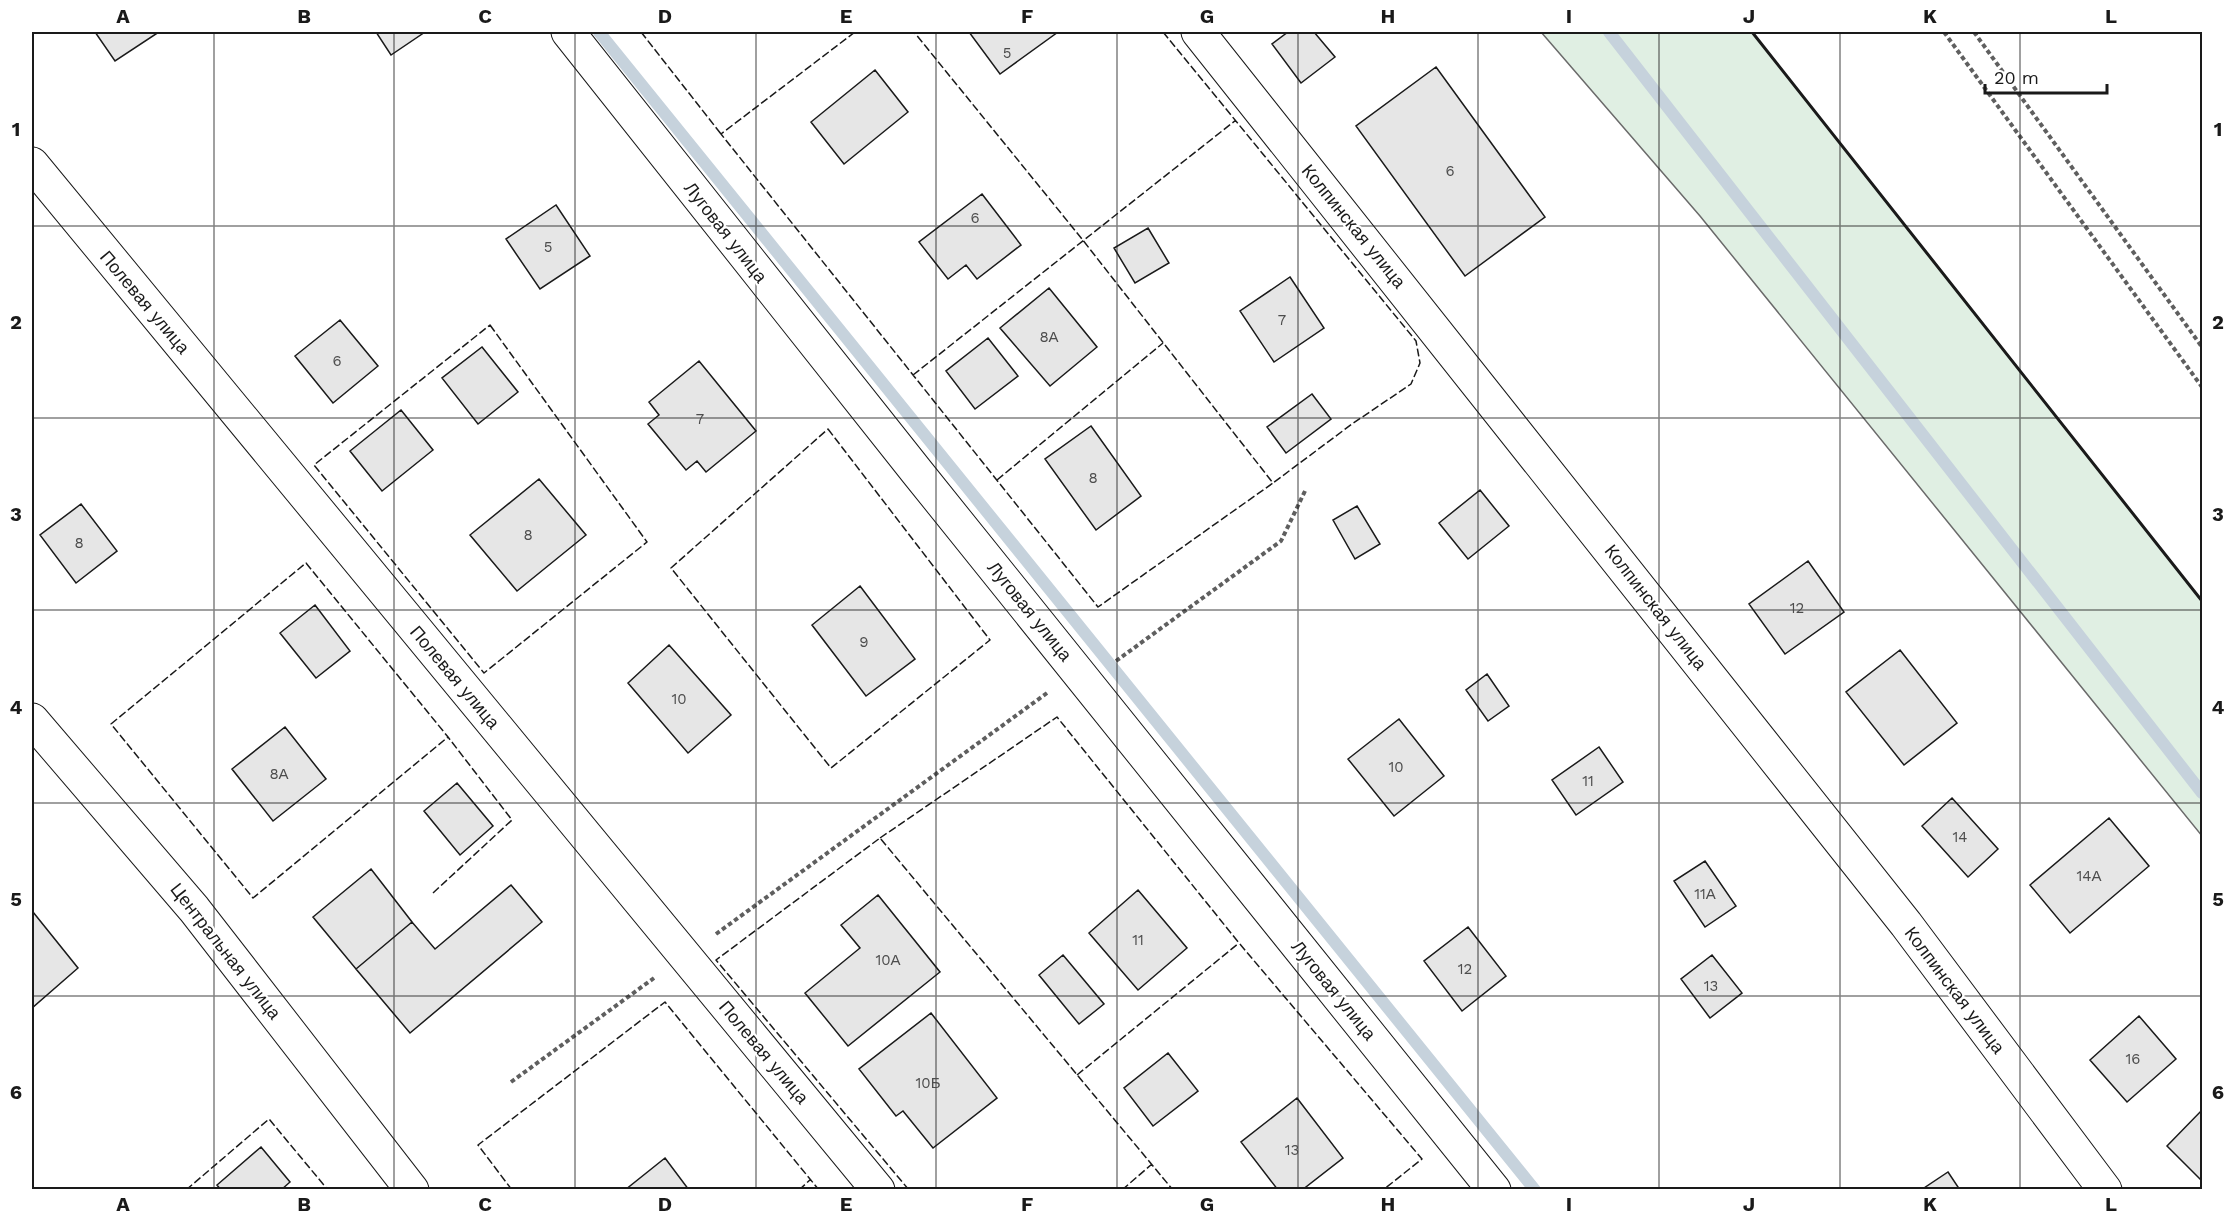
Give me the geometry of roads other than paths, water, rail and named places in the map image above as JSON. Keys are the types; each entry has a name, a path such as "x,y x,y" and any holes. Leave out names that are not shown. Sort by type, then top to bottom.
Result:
{"street":[{"name":"Луговая улица","path":"568,32 909,462 1494,1190"},
{"name":"Колпинская улица","path":"1198,32 1898,914 2105,1190"},
{"name":"Полевая улица","path":"32,164 878,1190"},
{"name":"Центральная улица","path":"32,720 194,909 412,1190"}],"waterway":[{"path":"599,32 1535,1190"},
{"path":"1609,32 2202,793"}]}
